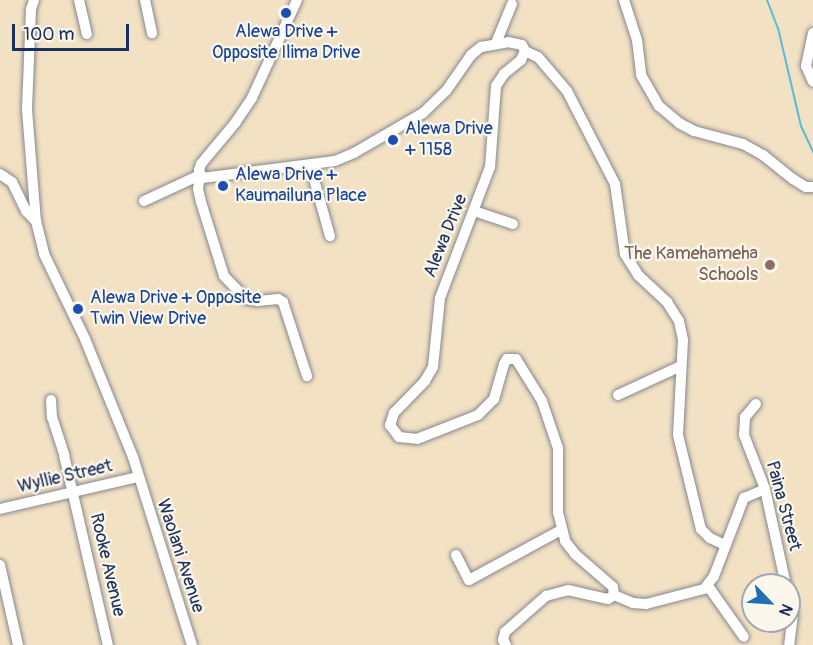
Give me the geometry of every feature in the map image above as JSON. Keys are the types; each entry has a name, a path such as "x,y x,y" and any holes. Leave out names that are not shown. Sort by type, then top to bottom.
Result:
{"street":[{"path":"34,0 31,9 27,110 36,221 44,254 103,382 138,477"},
{"path":"79,0 87,34"},
{"path":"145,0 152,33"},
{"path":"297,0 252,98 236,122 204,159 198,189 224,276 246,299 258,301 278,298 283,302 307,376"},
{"path":"624,0 638,40 641,75 658,106 679,123 694,131 743,144 764,155 806,187 813,187"},
{"path":"496,43 512,4"},
{"path":"813,33 806,66 813,82"},
{"path":"200,175 208,179 335,161 354,153 423,113 446,91 471,55 481,47 496,43 517,43 525,51 538,57 562,83 609,170 617,191 622,247 638,275 668,302 676,315 682,333 677,427 687,475 701,529 710,538 725,545"},
{"name":"Alewa Drive","path":"525,51 521,60 504,74 496,86 490,167 440,298 433,367 425,381 394,413 390,425 399,438 417,439 478,415 494,399 507,359 516,359 542,401 558,448 558,512 561,530 570,549 608,581 615,591 614,595"},
{"path":"310,165 330,236"},
{"path":"0,174 12,182 26,211 36,221"},
{"path":"144,201 200,175"},
{"path":"474,210 513,224"},
{"path":"618,395 681,366"},
{"name":"Rooke Avenue","path":"51,400 52,417 73,492 108,645"},
{"name":"Paina Street","path":"756,404 745,417 744,435 765,489 783,573"},
{"name":"Wyllie Street","path":"0,509 138,477"},
{"name":"Waolani Avenue","path":"138,477 192,645"},
{"path":"506,645 502,640 504,632 546,596 568,590 608,599 614,595 633,603 646,604 698,591 708,586 744,498 765,489"},
{"path":"456,555 469,580 561,530"},
{"path":"0,565 18,645"},
{"path":"708,586 744,637"}],"waterway":[{"path":"767,0 778,28 801,126 813,152"}],"place":[{"name":"Alewa Drive + Opposite Ilima Drive","path":"286,13"},
{"name":"Alewa Drive + 1158","path":"393,140"},
{"name":"Alewa Drive + Kaumailuna Place","path":"223,186"},
{"name":"The Kamehameha Schools","path":"770,265"},
{"name":"Alewa Drive + Opposite Twin View Drive","path":"78,309"}]}
